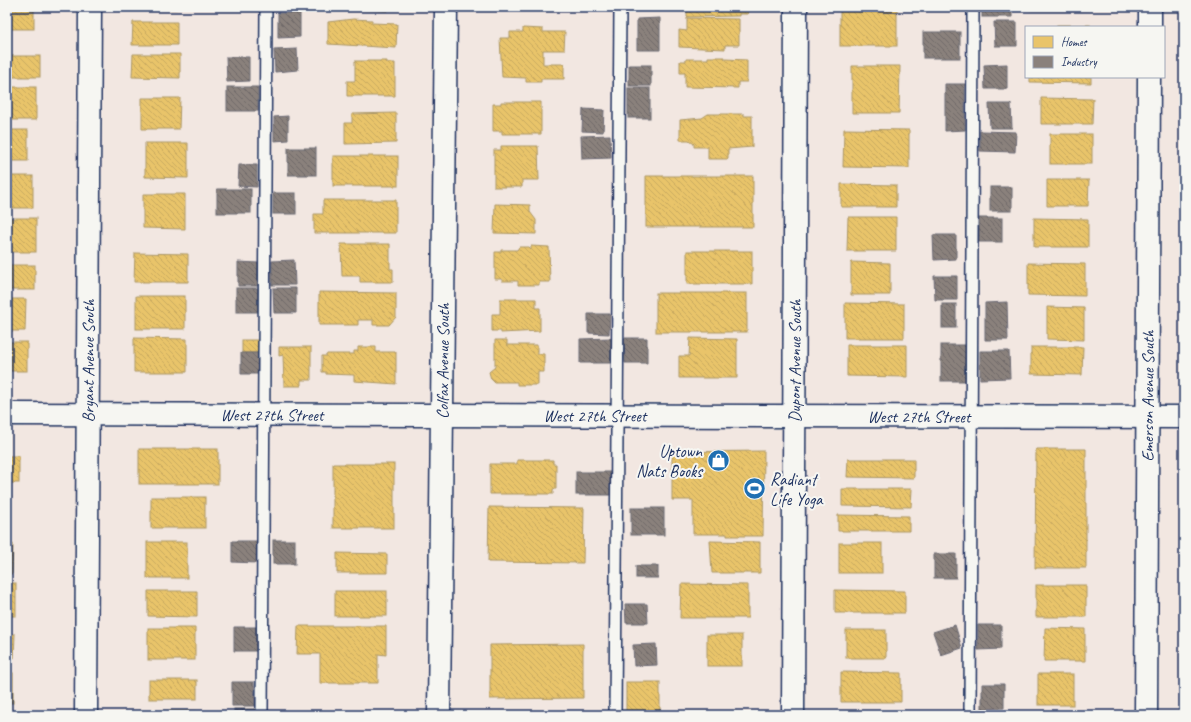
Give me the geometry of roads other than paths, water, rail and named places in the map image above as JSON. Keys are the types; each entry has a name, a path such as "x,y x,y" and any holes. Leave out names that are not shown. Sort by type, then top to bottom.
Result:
{"street":[{"name":"Bryant Avenue South","path":"86,715 90,7"},
{"name":"Colfax Avenue South","path":"439,715 446,7"},
{"name":"Dupont Avenue South","path":"793,715 796,7"},
{"path":"1150,7 1150,26"},
{"name":"Emerson Avenue South","path":"1146,715 1150,78"},
{"name":"West 27th Street","path":"7,414 1184,417"}],"lane":[{"path":"262,715 268,500 264,415 266,7"},
{"path":"615,715 620,7"},
{"path":"970,715 970,417 973,7"}],"place":[{"name":"Uptown Nats Books","path":"718,461"},
{"name":"Radiant Life Yoga","path":"755,489"}]}
